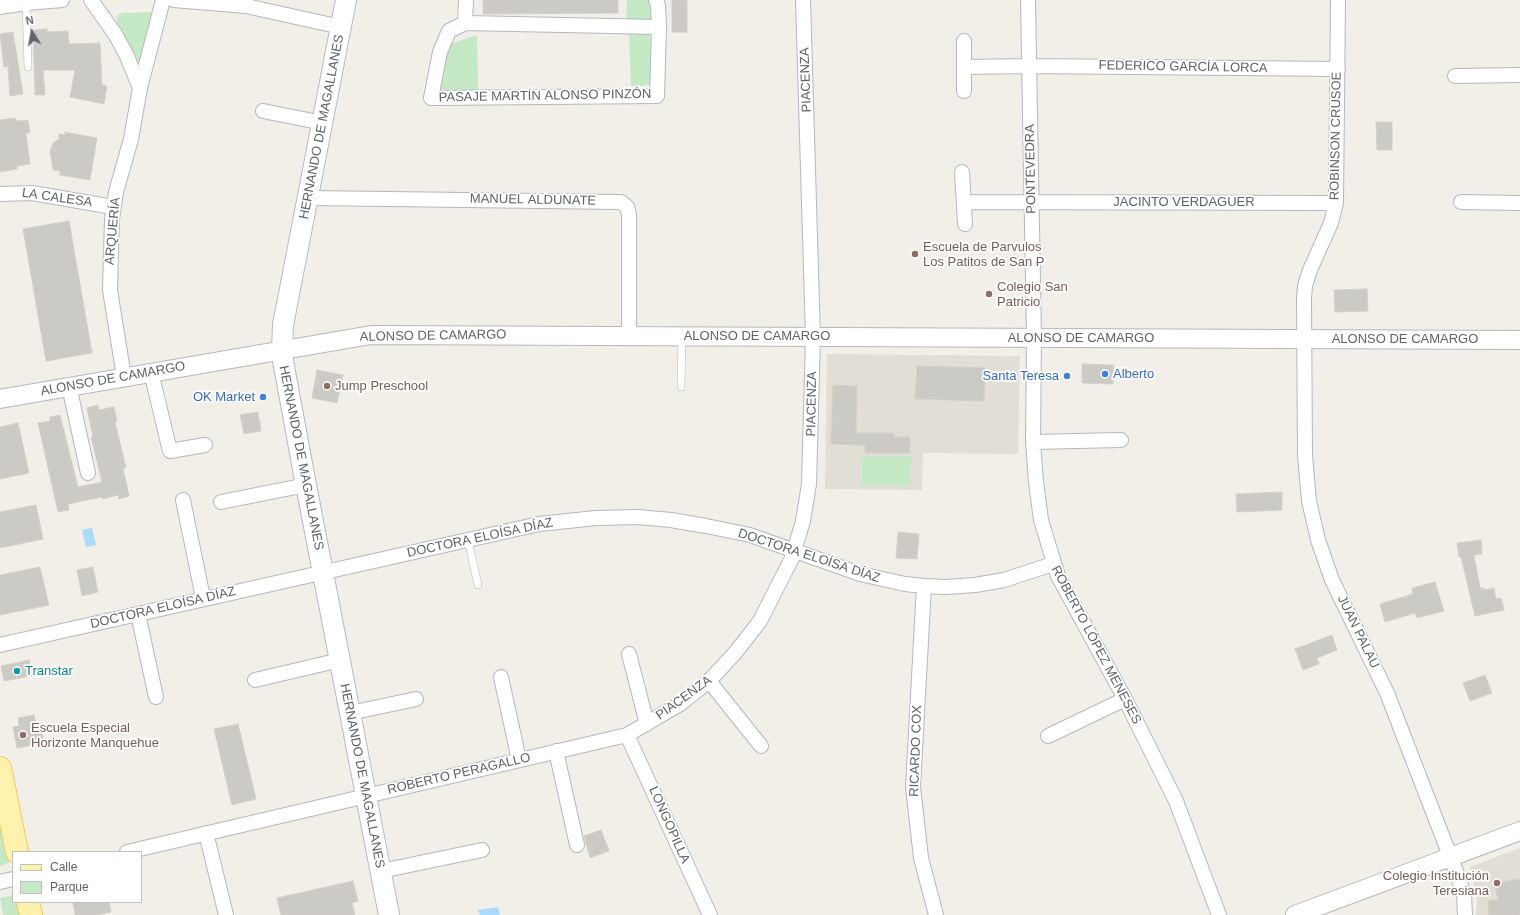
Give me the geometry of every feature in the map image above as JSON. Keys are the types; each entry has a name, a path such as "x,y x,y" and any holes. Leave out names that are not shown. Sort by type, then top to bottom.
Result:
{"main road":[{"name":"HERNANDO DE MAGALLANES","path":"346,0 309,198 282,325 282,349 306,485 389,915"},
{"path":"0,768 17,851"},
{"path":"28,903 31,915"}],"street":[{"path":"0,7 62,0"},
{"path":"91,0 115,34 126,54 140,88"},
{"name":"ARQUERÍA","path":"124,377 110,290 110,241 113,207 131,138 140,88 163,0"},
{"path":"174,0 246,6 341,27"},
{"path":"466,0 465,23 659,27"},
{"name":"PASAJE MARTÍN ALONSO PINZÓN","path":"465,23 449,31 440,52 431,98 657,96 659,27 658,5 656,0"},
{"name":"PIACENZA","path":"627,734 680,704 710,681 735,653 760,621 778,587 795,551 803,521 809,484 813,337 804,0"},
{"name":"PONTEVEDRA","path":"1028,0 1034,338"},
{"name":"ROBINSON CRUSOE","path":"1305,339 1305,286 1310,270 1331,223 1336,203 1338,0"},
{"path":"964,41 964,91"},
{"name":"FEDERICO GARCÍA LORCA","path":"964,67 1029,66 1338,69"},
{"path":"1455,76 1520,75"},
{"path":"263,111 323,123"},
{"path":"962,172 965,224"},
{"name":"LA CALESA","path":"0,194 32,193 113,207"},
{"name":"MANUEL ALDUNATE","path":"309,198 621,202 627,207 629,214 629,335"},
{"name":"JACINTO VERDAGUER","path":"964,202 1336,203"},
{"path":"1461,202 1520,203"},
{"name":"ALONSO DE CAMARGO","path":"0,398 282,349 372,335 1520,340"},
{"name":"ROBERTO LÓPEZ MENESES","path":"1034,338 1033,442 1038,501 1053,564 1058,576 1125,699 1176,801 1219,915"},
{"name":"JUAN PALAU","path":"1305,339 1304,455 1309,501 1318,540 1332,580 1387,693 1464,894 1465,915"},
{"path":"151,372 170,451 205,445"},
{"path":"69,386 88,473"},
{"path":"1033,442 1121,440"},
{"path":"221,502 306,485"},
{"path":"184,500 203,598"},
{"name":"DOCTORA ELOÍSA DÍAZ","path":"0,645 203,598 539,524 596,518 638,517 671,520 750,535 860,574 905,584 924,586 945,587 975,585 1004,580 1053,564"},
{"name":"RICARDO COX","path":"924,586 913,763 913,793 921,858 936,915"},
{"path":"138,614 156,697"},
{"path":"628,654 647,724"},
{"path":"255,680 340,660"},
{"path":"501,677 519,760"},
{"path":"710,681 761,746"},
{"path":"350,712 416,699"},
{"path":"1048,736 1125,699"},
{"name":"ROBERTO PERAGALLO","path":"131,851 627,734"},
{"name":"LONGOPILLA","path":"627,734 710,915"},
{"path":"556,751 577,845"},
{"path":"1295,915 1520,831"},
{"path":"206,833 226,915"},
{"path":"381,871 482,850"},
{"path":"0,882 12,879"}],"lane":[{"path":"26,3 28,67"},
{"path":"681,387 682,336"},
{"path":"468,540 478,585"}],"shaded area":[{"path":"827,354 1020,356 1018,454 923,453 922,490 825,489"},
{"name":"Colegio Institución Teresiana","path":"1520,848 1520,915 1476,915 1477,900 1470,867"}],"green space":[{"path":"627,0 651,0 653,22 626,22"},
{"path":"153,12 139,63 117,24 117,16 121,13"},
{"path":"629,34 650,34 652,83 643,86 631,86"},
{"path":"477,35 478,91 439,89 444,55 453,43"},
{"path":"911,456 910,486 862,486 862,457"},
{"path":"0,805 12,861 0,866"},
{"path":"12,895 12,903 22,903 25,915 3,915 0,898"}],"water":[{"path":"92,528 96,545 86,547 82,530"},
{"path":"498,907 500,915 480,915 478,910"}],"building":[{"path":"483,0 618,0 618,13 483,14"},
{"path":"672,0 687,0 687,32 672,32"},
{"path":"47,29 47,32 68,31 69,44 100,43 102,85 107,86 104,104 70,97 75,70 43,70 45,95 35,95 33,30"},
{"path":"13,32 23,94 10,96 8,66 4,67 0,34"},
{"path":"15,118 16,121 28,120 30,132 26,133 30,164 17,166 17,169 0,172 0,120"},
{"path":"1376,122 1392,122 1392,150 1377,150"},
{"path":"65,132 97,138 90,180 60,175 60,171 53,170 50,151 53,143 59,139 59,134 65,135"},
{"path":"69,221 92,353 46,361 23,229"},
{"path":"1367,289 1368,311 1335,312 1334,290"},
{"path":"1082,364 1114,365 1113,384 1082,383"},
{"path":"917,366 985,368 984,401 915,399"},
{"name":"Jump Preschool","path":"317,370 343,375 337,403 312,398"},
{"path":"833,385 857,386 856,433 894,433 894,437 910,437 910,453 865,453 865,445 831,444"},
{"path":"98,405 99,410 114,407 117,421 115,422 126,468 123,468 129,496 119,499 118,495 102,499 102,497 68,504 69,510 58,512 38,423 50,421 50,417 60,415 78,487 102,482 91,437 93,437 87,408"},
{"path":"258,412 261,431 244,434 240,415"},
{"path":"18,423 29,473 0,479 0,427"},
{"path":"1282,492 1282,510 1237,512 1236,494"},
{"path":"36,505 43,539 0,548 0,512"},
{"path":"898,532 919,534 917,559 896,558"},
{"path":"1481,540 1482,554 1474,555 1480,588 1484,588 1484,590 1494,588 1496,599 1501,598 1504,610 1475,616 1461,557 1459,557 1457,543"},
{"path":"40,567 49,605 0,615 0,575"},
{"path":"93,567 98,592 82,596 77,570"},
{"path":"1435,582 1444,611 1417,618 1415,613 1385,622 1380,604 1413,594 1412,588"},
{"path":"1332,635 1337,650 1317,658 1319,664 1303,670 1295,649"},
{"name":"Transtar","path":"29,660 32,676 4,681 1,666"},
{"path":"1485,675 1492,693 1470,701 1463,683"},
{"path":"34,715 36,723 40,722 44,743 17,748 13,727 19,726 18,718"},
{"path":"238,724 256,799 232,805 214,729"},
{"path":"601,830 609,851 590,858 584,836"},
{"path":"1520,879 1520,915 1489,915 1488,901 1498,900 1495,883"},
{"path":"353,881 358,901 352,903 355,915 281,915 277,898"},
{"path":"73,903 109,903 111,912 97,915 75,915"}],"place":[{"name":"Escuela de Parvulos Los Patitos de San P","path":"915,254"},
{"name":"Colegio San Patricio","path":"989,294"},
{"name":"Alberto","path":"1105,374"},
{"name":"Santa Teresa","path":"1067,376"},
{"name":"Jump Preschool","path":"327,386"},
{"name":"OK Market","path":"263,397"},
{"name":"Transtar","path":"17,671"},
{"name":"Escuela Especial Horizonte Manquehue","path":"23,735"},
{"name":"Colegio Institución Teresiana","path":"1497,883"}]}
